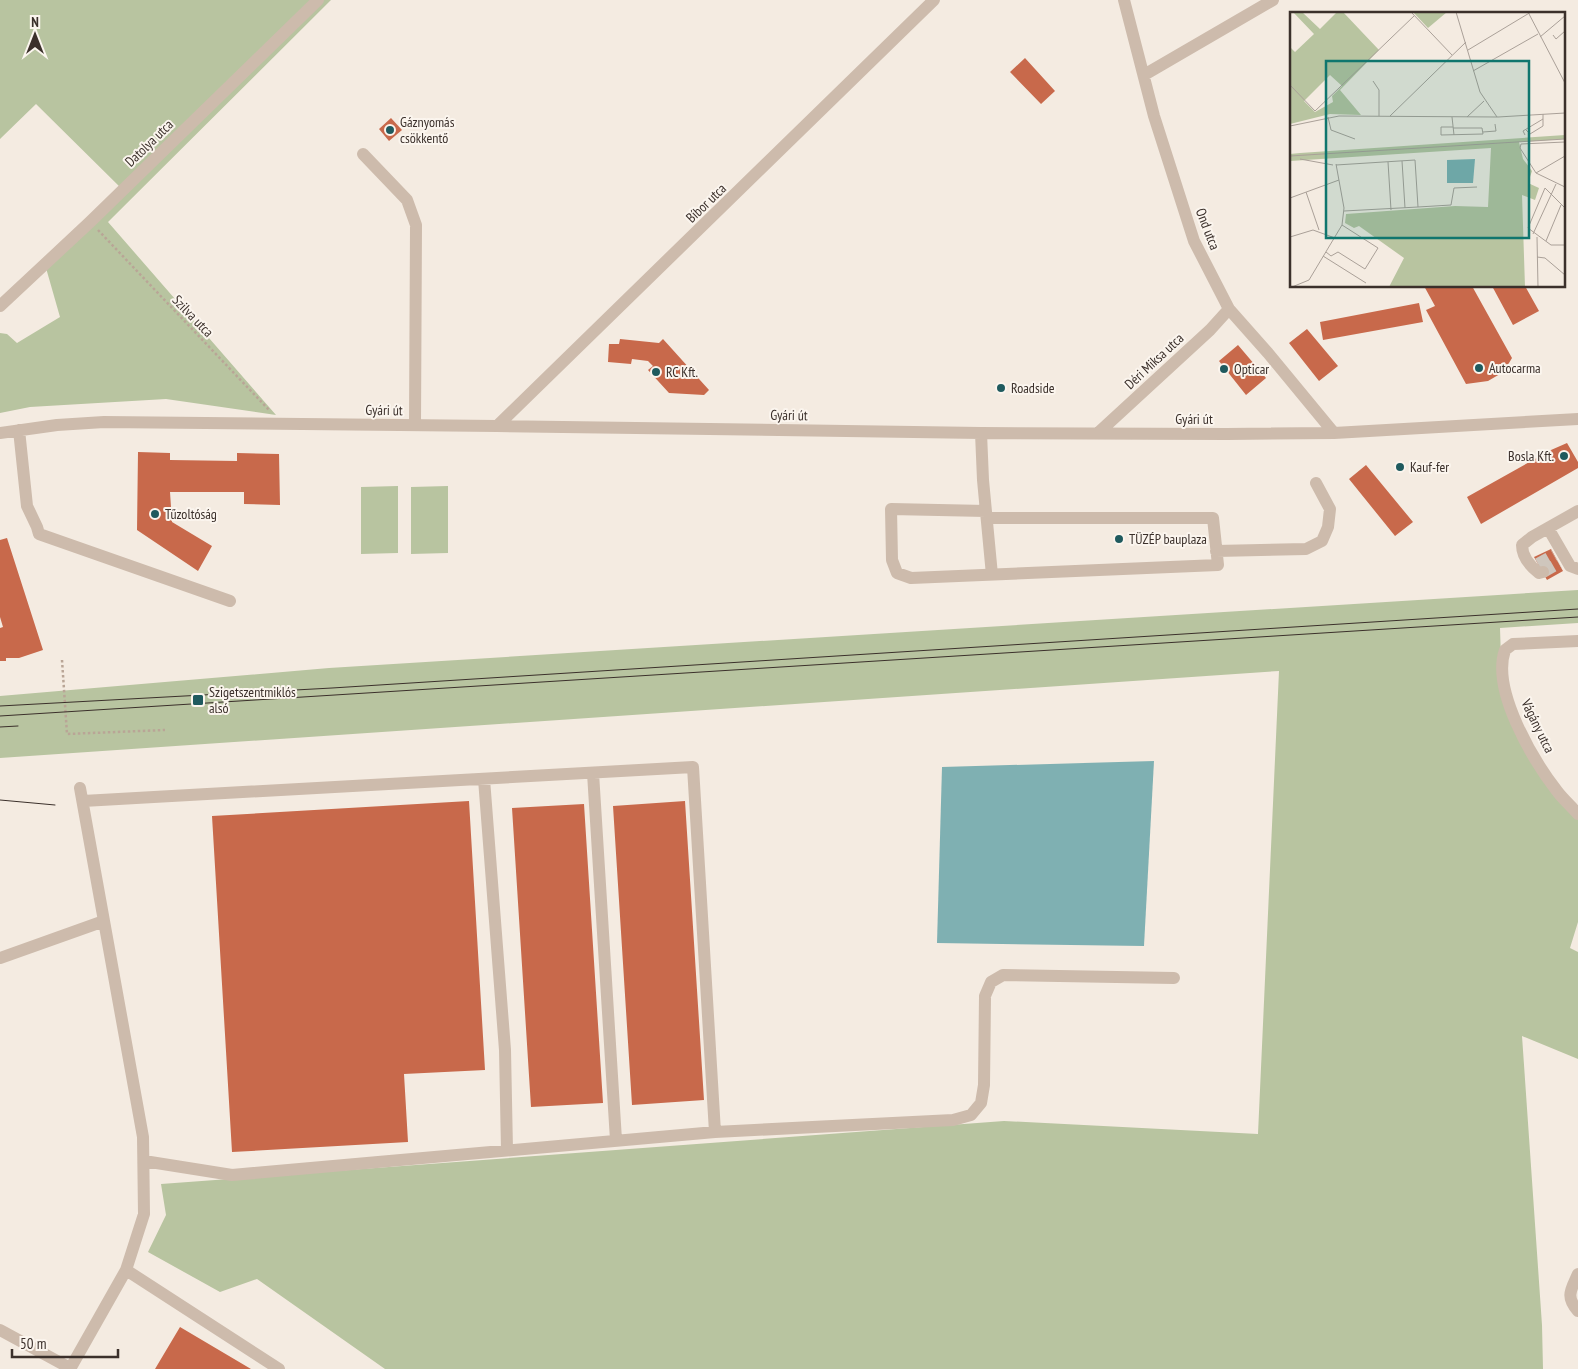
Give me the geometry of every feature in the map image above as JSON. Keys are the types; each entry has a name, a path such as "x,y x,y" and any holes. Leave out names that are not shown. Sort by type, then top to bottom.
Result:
{"street":[{"name":"Datolya utca","path":"0,306 90,222 318,0"},
{"name":"Bíbor utca","path":"497,426 934,0"},
{"name":"Ond utca","path":"1124,0 1154,116 1194,241 1229,309 1334,433"},
{"path":"1144,74 1273,0"},
{"path":"363,154 407,200 416,225 415,425"},
{"name":"Déri Miksa utca","path":"1098,433 1210,330 1229,309"},
{"name":"Gyári út","path":"1,431 104,422 981,433 1334,433 1578,419"},
{"path":"19,430 27,506 39,534 230,601"},
{"path":"981,433 992,575"},
{"path":"1216,551 1306,549 1322,541 1328,527 1330,509 1316,483"},
{"path":"890,509 986,515 1213,518 1216,551 1218,565 911,578 898,573 892,560 890,509"},
{"path":"1536,566 1522,550 1522,545 1526,540 1578,512"},
{"path":"1548,528 1560,558 1570,566 1578,569"},
{"name":"Vágány utca","path":"1578,641 1513,644 1506,650 1502,671 1516,721 1530,750 1558,792 1578,814"},
{"path":"83,801 693,767 715,1132"},
{"path":"593,772 616,1140"},
{"path":"484,779 506,1050 507,1150"},
{"path":"0,1330 70,1368 126,1270 144,1214 144,1137 80,788"},
{"path":"0,958 104,921"},
{"path":"144,1161 232,1175 715,1132 953,1120 971,1116 981,1103 984,1085 985,996 991,982 1003,975 1174,978"},
{"path":"126,1270 279,1369"},
{"path":"1578,1274 1570,1296 1578,1311"}],"path":[{"name":"Szilva utca","path":"90,222 281,423"},
{"path":"62,660 67,734 165,730"}],"green space":[{"path":"0,0 331,0 108,222 276,415 166,399 30,407 0,413 0,333 7,334 17,343 60,317 46,268 125,192 36,104 0,139"},
{"path":"398,486 398,553 361,554 361,487"},
{"path":"448,486 448,553 411,554 411,487"},
{"path":"1578,590 1578,623 1500,628 1501,659 1529,759 1578,819 1578,922 1570,948 1578,952 1578,1059 1522,1036 1542,1325 1543,1369 385,1369 257,1279 220,1292 148,1252 166,1215 161,1184 1004,1121 1258,1134 1279,671 0,758 0,696 329,668"}],"water":[{"path":"1154,761 1144,946 937,943 942,767"}],"building":[{"path":"1025,58 1055,91 1041,104 1010,72"},
{"name":"Gáznyomás csökkentő","path":"391,118 402,130 389,141 379,129"},
{"path":"1425,288 1473,288 1512,358 1500,374 1488,381 1466,384 1426,310 1435,306"},
{"path":"1493,288 1526,288 1539,311 1513,325"},
{"path":"1419,303 1423,322 1323,340 1320,322"},
{"path":"1307,329 1338,366 1319,381 1289,343"},
{"path":"620,339 659,343 663,339 709,390 704,395 669,393 648,370 653,366 648,361 632,359 631,364 608,362 609,344 619,344"},
{"path":"1238,345 1266,378 1246,395 1219,361"},
{"path":"1567,443 1578,462 1578,468 1481,524 1467,497"},
{"name":"Tűzoltóság","path":"138,452 170,453 170,460 237,461 237,453 279,454 280,505 244,504 244,492 170,492 172,522 212,546 198,571 137,530"},
{"path":"1366,465 1413,522 1395,536 1349,479"},
{"path":"7,538 43,650 19,658 6,658 6,661 0,661 0,628 3,627 0,617 0,540"},
{"path":"1551,549 1563,571 1547,580 1534,557"},
{"path":"469,801 485,1070 404,1074 408,1142 232,1152 212,816"},
{"path":"685,801 704,1100 632,1105 613,806"},
{"path":"584,804 603,1103 531,1107 512,808"},
{"path":"180,1327 251,1369 155,1369"}],"tunnel":[{"path":"1538,564 1554,555"},
{"path":"1543,572 1559,563"}],"tram line":[{"path":"0,706 332,688 1578,609"},
{"path":"0,716 1578,617"},
{"path":"0,727 18,726"},
{"path":"0,800 55,805"}],"place":[{"name":"Gáznyomás csökkentő","path":"390,130"},
{"name":"Autocarma","path":"1479,368"},
{"name":"Opticar","path":"1224,369"},
{"name":"RC Kft.","path":"656,372"},
{"name":"Roadside","path":"1001,388"},
{"name":"Bosla Kft.","path":"1564,456"},
{"name":"Kauf-fer","path":"1400,467"},
{"name":"Tűzoltóság","path":"155,514"},
{"name":"TÜZÉP bauplaza","path":"1119,539"},
{"name":"Szigetszentmiklós alsó","path":"198,700"}]}
